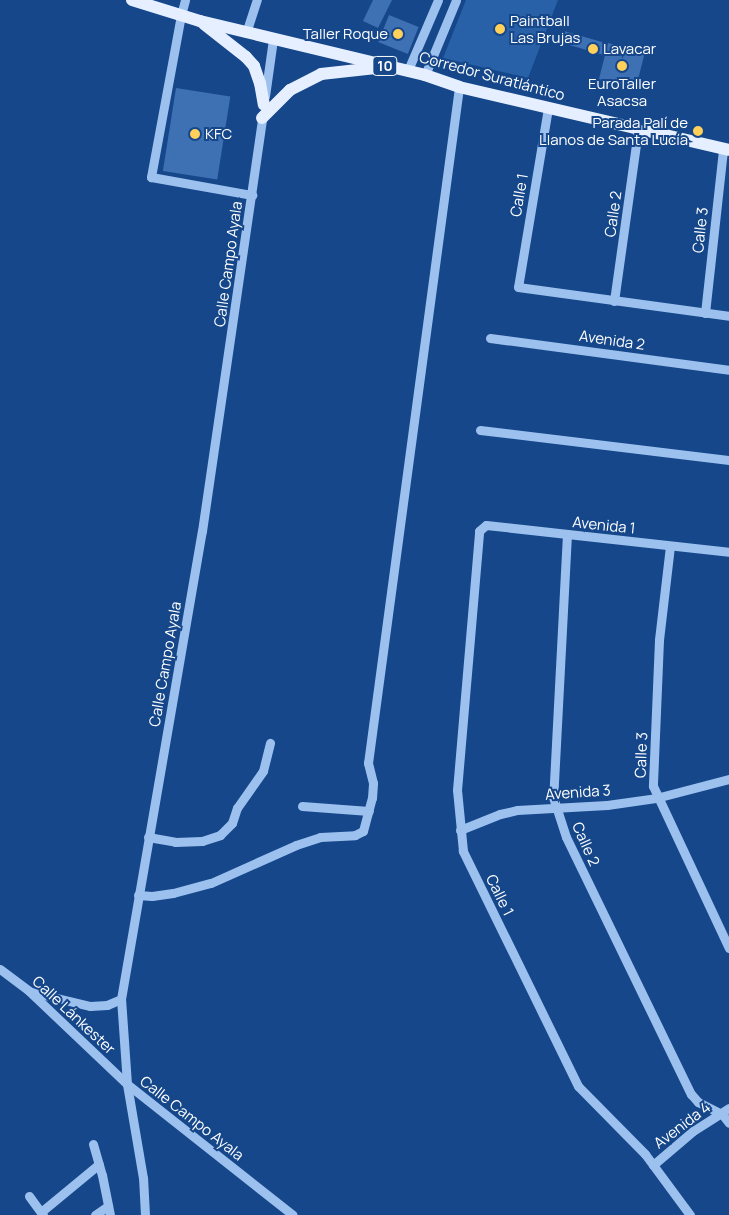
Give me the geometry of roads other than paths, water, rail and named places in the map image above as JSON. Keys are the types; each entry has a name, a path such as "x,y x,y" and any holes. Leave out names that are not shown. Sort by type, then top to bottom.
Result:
{"main road":[{"name":"Corredor Suratlántico","path":"132,0 246,33 408,70 459,87 726,150"},
{"path":"200,21 246,56 254,66 260,83 264,105"},
{"path":"262,118 290,90 320,74 334,71 390,67"}],"street":[{"path":"185,0 151,177 252,195"},
{"path":"246,33 257,0"},
{"path":"408,70 438,0"},
{"path":"425,75 456,0"},
{"name":"Calle Campo Ayala","path":"273,39 202,531 121,999 127,1084 293,1215"},
{"path":"138,895 152,896 173,893 210,883 312,840 355,835 363,831 369,811 373,783 368,763 459,87"},
{"name":"Calle 1","path":"548,108 518,287 614,301"},
{"name":"Calle 2","path":"614,301 638,130"},
{"name":"Calle 3","path":"705,313 726,150"},
{"path":"614,301 729,316"},
{"name":"Avenida 2","path":"490,338 729,370"},
{"path":"480,430 729,460"},
{"name":"Avenida 1","path":"478,531 486,525 729,552"},
{"name":"Calle 1","path":"478,531 457,790 463,851 578,1086 645,1154 690,1215"},
{"name":"Calle 2","path":"568,534 553,797 566,837 691,1094 698,1102 725,1110 729,1123"},
{"name":"Calle 3","path":"670,546 659,640 653,786 729,948"},
{"path":"148,837 175,842 202,841 220,835 232,823 237,808 263,771 270,743"},
{"name":"Avenida 3","path":"460,830 500,814 517,810 607,805 658,797 729,779"},
{"path":"302,806 369,811"},
{"name":"Calle Lánkester","path":"0,969 30,991 127,1084"},
{"path":"30,991 90,1006 107,1005 121,999"},
{"path":"127,1084 143,1178 144,1215"},
{"name":"Avenida 4","path":"653,1165 693,1131 725,1110"},
{"path":"93,1144 109,1211 95,1215"},
{"path":"29,1196 42,1213 99,1164"}],"place":[{"name":"Paintball Las Brujas","path":"500,29"},
{"name":"Taller Roque","path":"398,34"},
{"name":"Lavacar","path":"593,49"},
{"name":"EuroTaller Asacsa","path":"622,66"},
{"name":"Parada Palí de Llanos de Santa Lucía","path":"698,131"},
{"name":"KFC","path":"195,134"}]}
